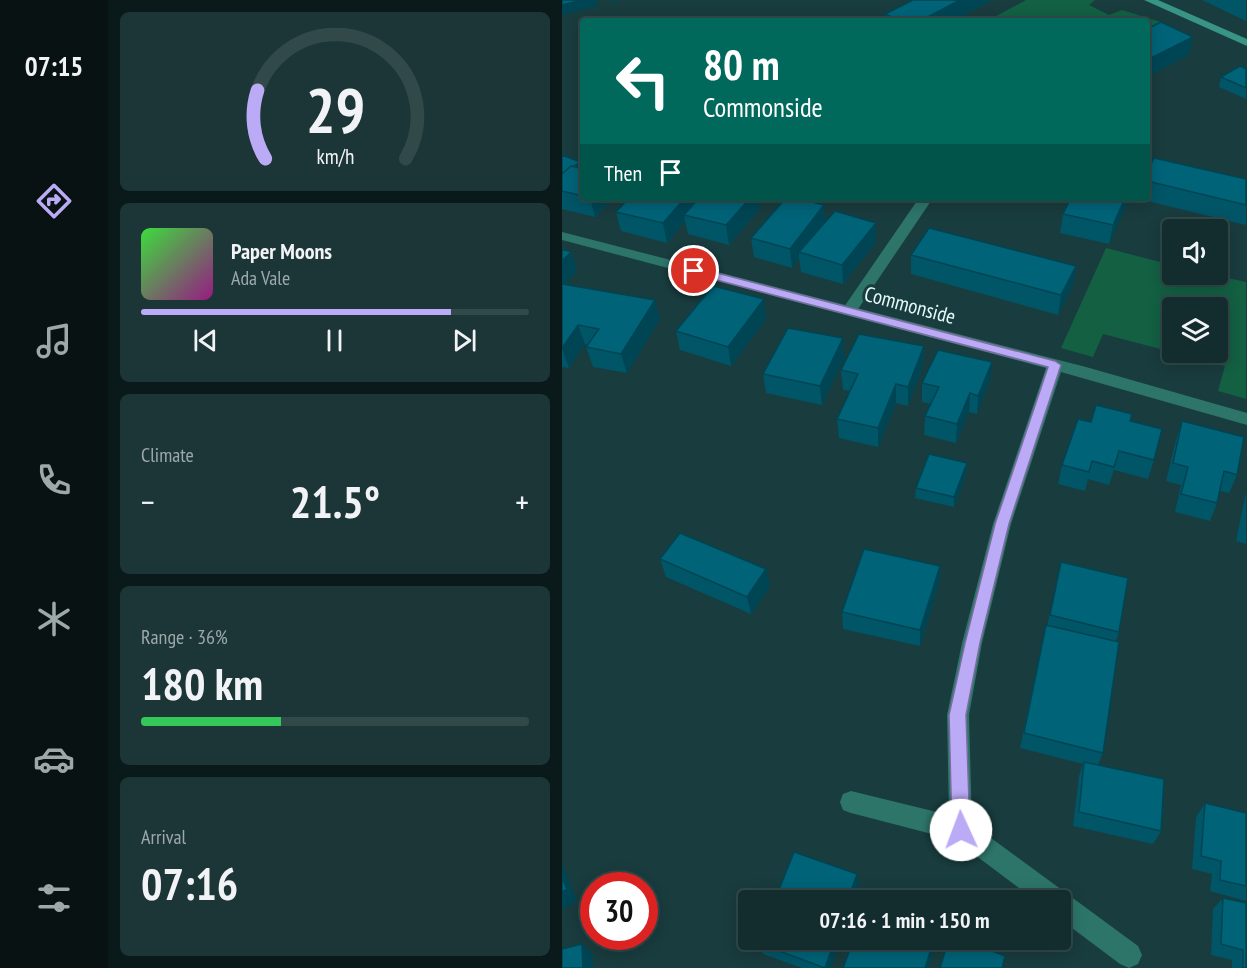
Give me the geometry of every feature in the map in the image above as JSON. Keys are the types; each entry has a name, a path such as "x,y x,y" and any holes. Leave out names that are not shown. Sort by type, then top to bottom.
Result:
{"main road":[{"path":"1149,0 1244,40"}],"street":[{"path":"849,311 924,201"},
{"name":"Commonside","path":"562,236 1055,365 1246,419"},
{"path":"961,830 958,715 972,643 1002,524 1055,365"},
{"path":"851,802 961,830 1042,890"},
{"path":"1071,912 1129,955"}],"green space":[{"path":"1026,0 1095,0 1089,5 1109,15 1122,10 1148,18 993,18"},
{"path":"1150,19 1164,23 1150,30"},
{"path":"1106,248 1162,262 1162,285 1228,285 1228,278 1246,282 1246,399 1218,391 1225,366 1213,363 1228,363 1228,297 1162,297 1162,349 1103,334 1093,357 1061,348"}],"building":[{"path":"562,0 582,0 562,5"},
{"path":"913,0 960,0 926,18 894,18 885,14"},
{"path":"1161,22 1193,37 1150,58 1150,28"},
{"path":"1240,66 1246,69 1246,88 1221,77"},
{"path":"562,155 580,162 562,174"},
{"path":"1154,158 1246,179 1246,205 1150,182 1150,166"},
{"path":"571,166 580,168 580,195 562,191 562,174"},
{"path":"626,201 682,201 663,223 616,212"},
{"path":"696,201 747,201 726,225 684,215"},
{"path":"783,201 807,201 824,205 790,249 751,238"},
{"path":"1070,201 1124,201 1113,225 1063,214"},
{"path":"835,211 876,223 842,265 799,252"},
{"path":"929,228 1076,266 1061,295 911,255"},
{"path":"562,249 571,252 562,261"},
{"path":"562,284 655,300 621,354 586,347 599,329 578,325 562,348"},
{"path":"713,286 764,299 728,347 676,331"},
{"path":"788,328 843,338 820,386 763,374"},
{"path":"859,334 924,346 908,387 896,384 878,428 837,419 858,374 841,370"},
{"path":"938,350 992,362 978,396 970,393 957,424 925,416 939,387 922,383"},
{"path":"1096,405 1132,414 1130,421 1162,429 1154,460 1119,451 1114,467 1092,461 1089,472 1062,465 1078,419 1091,422"},
{"path":"1182,421 1244,437 1237,475 1224,471 1217,503 1181,494 1188,467 1173,463"},
{"path":"929,454 967,463 954,497 916,488"},
{"path":"680,533 766,569 747,597 660,559"},
{"path":"864,549 940,566 920,630 842,612"},
{"path":"1061,562 1128,578 1119,632 1050,615"},
{"path":"1046,625 1119,642 1103,753 1024,733"},
{"path":"1084,762 1164,779 1161,831 1079,812"},
{"path":"1205,803 1246,813 1246,886 1220,880 1221,861 1201,856"},
{"path":"794,852 857,874 851,890 779,890"},
{"path":"562,878 567,889 562,892"},
{"path":"1223,898 1246,903 1246,968 1243,968 1243,950 1221,944"},
{"path":"580,944 583,968 562,968 562,949"},
{"path":"777,950 831,950 825,968"},
{"path":"850,950 931,950 925,968 843,968"},
{"path":"946,950 989,950 1005,956 1002,968 940,968"}],"route":[{"path":"694,271 1055,365 1002,524 972,643 958,715 961,830"}]}
